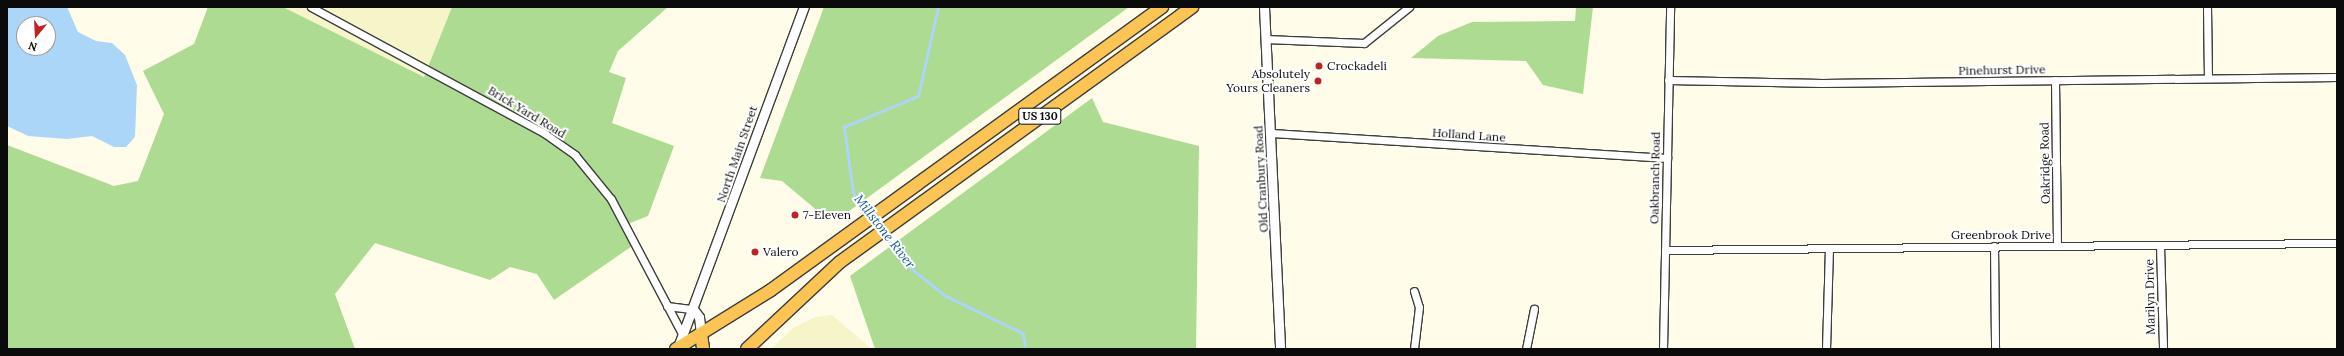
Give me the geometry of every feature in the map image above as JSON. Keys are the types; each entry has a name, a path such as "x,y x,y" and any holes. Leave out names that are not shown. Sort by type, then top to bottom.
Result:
{"highway":[{"name":"US 130","path":"677,348 771,290 1162,7"},
{"name":"US 130","path":"747,349 812,285 872,237 1192,7"},
{"path":"701,334 703,349"},
{"path":"677,348 694,349"}],"street":[{"name":"Brick Yard Road","path":"311,7 544,132 575,155 611,199 681,332"},
{"name":"North Main Street","path":"677,348 681,332 693,309 804,7"},
{"name":"Old Cranbury Road","path":"1264,7 1280,349"},
{"path":"1265,39 1364,43 1409,7"},
{"name":"Oakbranch Road","path":"1663,349 1670,7"},
{"path":"2207,7 2208,78"},
{"name":"Pinehurst Drive","path":"1668,80 1822,83 2337,77"},
{"name":"Oakridge Road","path":"2055,80 2057,246"},
{"name":"Holland Lane","path":"1270,133 1667,158"},
{"name":"Greenbrook Drive","path":"1665,250 2337,243"},
{"name":"Marilyn Drive","path":"2160,245 2162,349"},
{"path":"1994,246 1995,349"},
{"path":"1826,349 1828,248"},
{"path":"1414,291 1419,307 1414,349"},
{"path":"667,306 693,309 701,334"},
{"path":"1526,349 1534,309"}],"green space":[{"path":"208,7 283,7 424,77 452,7 668,7 618,51 609,72 626,78 612,123 674,146 648,216 625,225 635,244 554,300 537,274 510,267 490,280 375,243 335,294 355,349 7,349 7,145 114,186 138,181 164,114 143,71 194,44"},
{"path":"283,7 452,7 424,77"},
{"path":"824,7 1129,7 841,217 826,218 782,181 760,178"},
{"path":"1576,7 1593,7 1583,94 1543,85 1526,61 1411,58 1438,36 1472,22 1575,21"},
{"path":"1092,98 1103,122 1199,146 1196,349 875,349 850,276"},
{"path":"832,315 872,349 771,349 793,328 815,317"}],"water":[{"path":"7,7 67,7 78,32 96,41 112,43 125,55 137,85 135,137 126,147 114,147 92,136 67,139 28,136 7,126"}],"waterway":[{"name":"Millstone River","path":"870,215 853,193 844,127 918,96 938,7"},
{"name":"Millstone River","path":"874,221 880,229"},
{"name":"Millstone River","path":"885,235 907,265 946,296 1023,333 1026,349"}],"place":[{"name":"Crockadeli","path":"1319,66"},
{"name":"Absolutely Yours Cleaners","path":"1318,81"},
{"name":"7-Eleven","path":"795,215"},
{"name":"Valero","path":"755,252"}]}
